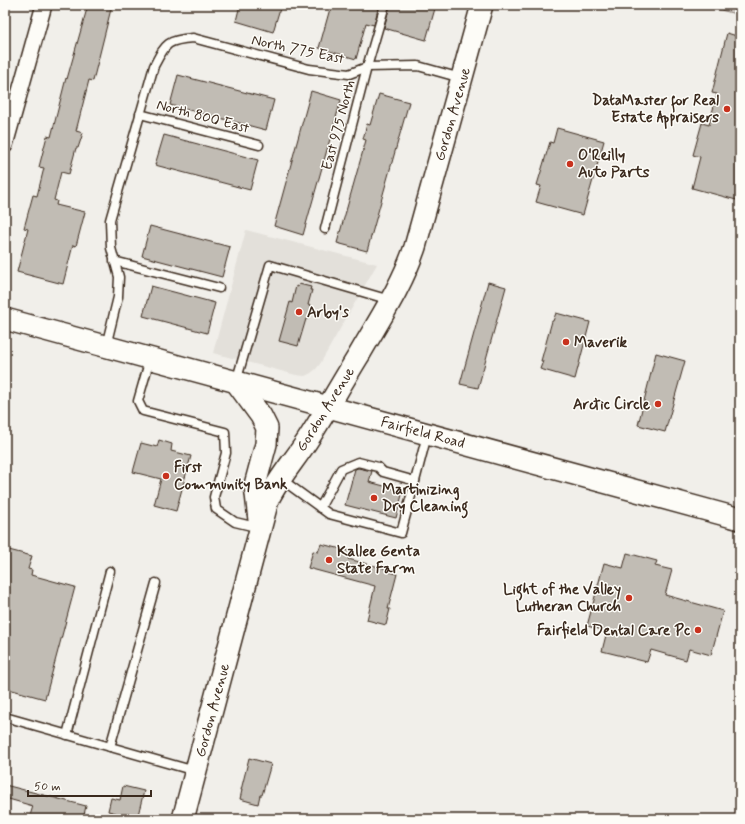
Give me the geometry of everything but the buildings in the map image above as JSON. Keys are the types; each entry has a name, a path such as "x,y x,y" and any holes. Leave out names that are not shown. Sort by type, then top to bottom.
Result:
{"main road":[{"name":"Gordon Avenue","path":"183,819 268,500 328,407 405,274 482,5"},
{"name":"Fairfield Road","path":"5,319 740,519"},
{"path":"236,382 261,416 266,428 266,444 255,485 260,528"}],"street":[{"path":"5,145 44,5"}],"lane":[{"name":"East 975 North","path":"325,229 385,5"},
{"name":"North 775 East","path":"140,114 154,66 163,47 176,40 193,38 309,69 349,74 367,68 418,66 462,78"},
{"name":"North 800 East","path":"140,114 259,145"},
{"path":"106,347 118,297 119,277 111,248 110,220 140,114"},
{"path":"114,261 219,288"},
{"path":"236,382 270,265 391,300"},
{"path":"150,359 138,401 143,411 225,432 226,452 214,497 216,509 235,522 260,528"},
{"path":"281,478 329,514 401,533 427,433"},
{"path":"320,508 341,469 358,462 378,467 383,472 415,481"},
{"path":"67,735 110,571"},
{"path":"110,747 156,583"},
{"path":"5,717 196,771"}],"shaded area":[{"path":"701,5 740,5 740,15"},
{"path":"246,230 377,264 320,364 311,373 305,376 296,375 213,353"}],"place":[{"name":"DataMaster for Real Estate Appraisers","path":"727,109"},
{"name":"O'Reilly Auto Parts","path":"570,164"},
{"name":"Arby's","path":"299,312"},
{"name":"Maverik","path":"566,342"},
{"name":"Arctic Circle","path":"658,404"},
{"name":"First Community Bank","path":"166,476"},
{"name":"Martinizing Dry Cleaning","path":"374,498"},
{"name":"Kallee Genta State Farm","path":"329,560"},
{"name":"Light of the Valley Lutheran Church","path":"629,598"},
{"name":"Fairfield Dental Care Pc","path":"698,630"}]}
